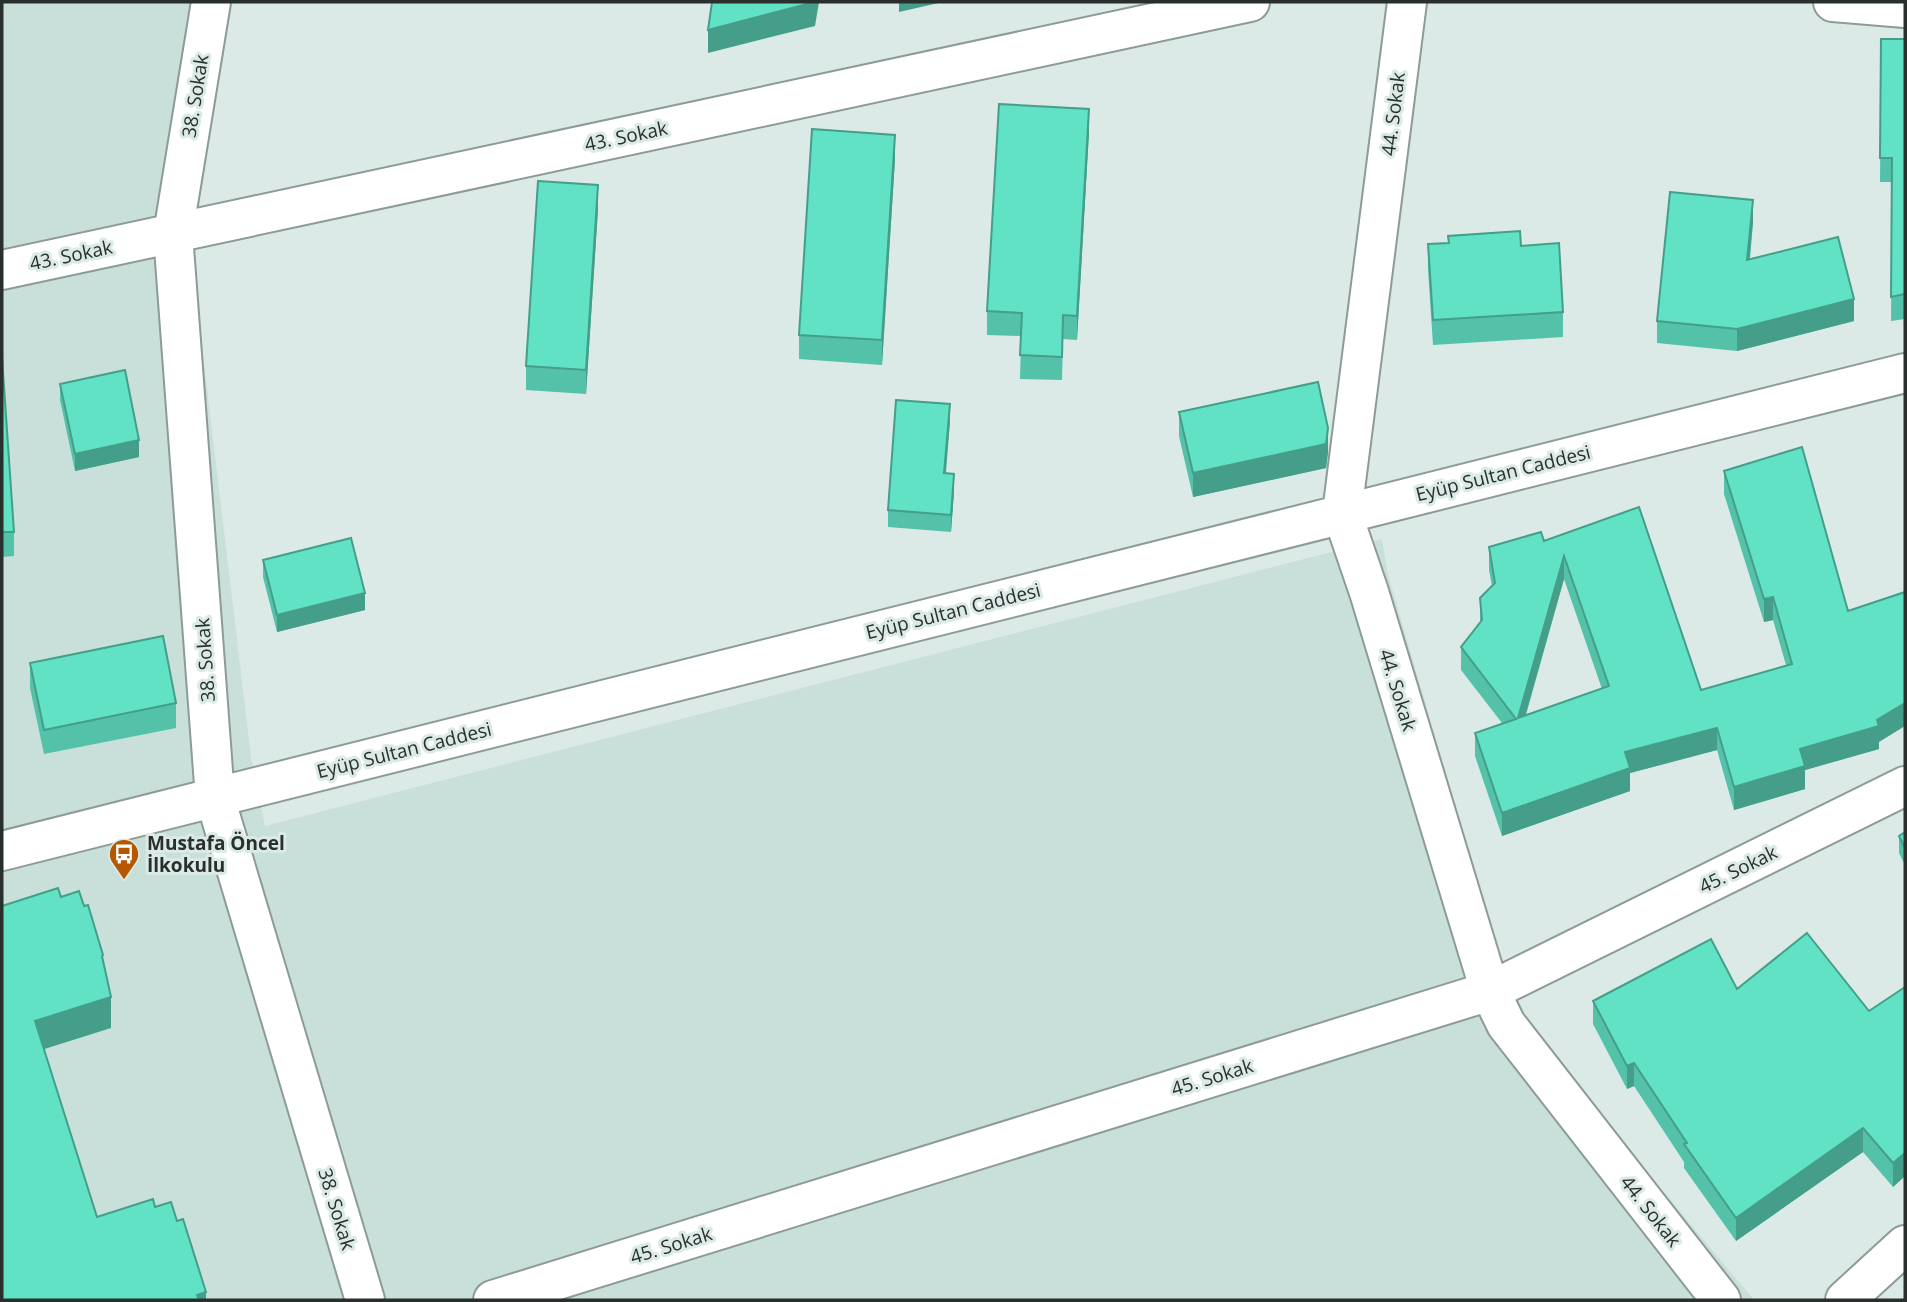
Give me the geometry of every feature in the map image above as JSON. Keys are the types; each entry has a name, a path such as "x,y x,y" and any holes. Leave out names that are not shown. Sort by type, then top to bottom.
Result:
{"street":[{"name":"38. Sokak","path":"211,2 173,234 215,798 365,1300"},
{"name":"43. Sokak","path":"2,270 1250,2"},
{"name":"44. Sokak","path":"1407,2 1342,513 1369,592 1490,991 1506,1024 1721,1300"},
{"path":"1833,2 1905,8"},
{"name":"Eyüp Sultan Caddesi","path":"2,851 1905,373"},
{"name":"45. Sokak","path":"493,1300 1490,991 1905,786"},
{"path":"1845,1300 1905,1245"}],"shaded area":[{"path":"2,2 206,2 190,246 251,757 265,826 1382,539 1388,575 1517,1017 1754,1300 2,1300"}],"building":[{"path":"712,2 815,2 708,30"},
{"path":"1881,39 1905,39 1905,294 1891,297 1892,158 1880,158"},
{"path":"999,104 1089,109 1077,316 1063,315 1062,357 1020,355 1022,313 987,311"},
{"path":"812,129 895,135 882,340 799,335"},
{"path":"538,181 598,185 586,370 526,366"},
{"path":"1670,192 1753,200 1747,260 1838,237 1854,299 1737,329 1657,321"},
{"path":"1520,231 1521,246 1559,243 1563,312 1433,320 1428,244 1449,243 1448,236"},
{"path":"2,358 14,532 2,532"},
{"path":"125,370 139,440 75,454 60,384"},
{"path":"1318,382 1328,428 1326,444 1193,473 1179,412"},
{"path":"896,400 950,404 944,473 954,474 951,515 888,510"},
{"path":"1802,447 1848,611 1905,592 1905,703 1877,720 1879,726 1800,749 1805,766 1734,787 1717,728 1625,752 1630,768 1502,813 1475,733 1516,719 1461,647 1482,620 1480,598 1495,583 1489,547 1541,532 1544,541 1639,507 1701,690 1792,664 1773,597 1764,599 1724,471","holes":["1564,556 1609,686 1518,718"]},
{"path":"351,538 365,593 277,615 263,560"},
{"path":"163,636 176,703 44,730 30,663"},
{"path":"1905,832 1905,848 1899,836"},
{"path":"58,888 61,897 79,891 84,906 88,905 103,955 111,997 35,1021 97,1217 153,1199 155,1207 171,1202 177,1221 183,1219 206,1292 197,1295 199,1300 2,1300 2,906"},
{"path":"1807,933 1869,1011 1905,987 1905,1153 1893,1163 1863,1128 1736,1218 1684,1144 1687,1143 1634,1063 1627,1066 1593,1001 1711,939 1737,989"}],"place":[{"name":"Mustafa Öncel İlkokulu","path":"124,881"}]}
